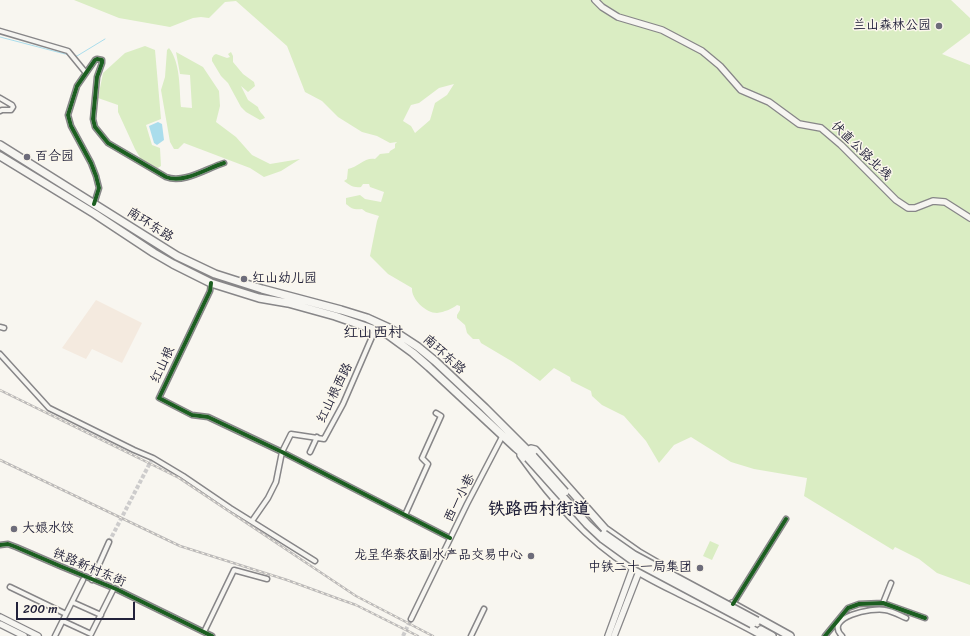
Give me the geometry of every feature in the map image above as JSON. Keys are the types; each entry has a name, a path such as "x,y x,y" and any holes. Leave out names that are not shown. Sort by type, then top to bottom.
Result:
{"highway":[{"name":"南环东路","path":"0,145 177,256 215,274 241,283 341,310 366,318 389,328 413,343 430,357 485,408 505,433"},
{"name":"南环东路","path":"0,156 173,264 212,282 259,298 288,303 335,316 387,334 413,353 505,433 531,457 590,522 606,535 634,555 755,623 783,636"},
{"path":"212,282 215,274"},
{"path":"519,446 535,450 605,529 639,554 790,636"},
{"path":"519,446 552,497 563,507 574,521 601,545 636,570 764,636"},
{"name":"南环东路","path":"755,623 772,636"}],"main road":[{"name":"伏直公路北线","path":"595,0 602,7 618,17 662,30 682,40 702,52 720,66 741,90 769,102 799,124 822,128 896,200 908,208 915,208 933,201 945,202 970,218"},
{"path":"614,636 636,570 639,554"},
{"path":"608,636 636,570 646,557"},
{"path":"0,618 38,636"},
{"path":"0,624 24,636"}],"street":[{"path":"0,31 68,50 86,73"},
{"path":"94,204 98,188 96,176 91,163 71,126 68,115 78,86 97,59 102,60 97,77 93,119 95,127 108,143 173,180 201,173 216,165 224,163"},
{"path":"0,98 12,105 13,108 11,110 0,111"},
{"name":"红山根","path":"212,282 210,291 159,398 192,415 208,417 282,452"},
{"name":"红山根西路","path":"282,452 291,434 324,438 343,404 375,330"},
{"path":"0,354 48,408 183,476 230,508 315,561"},
{"path":"405,515 428,464 422,458 441,416 436,413"},
{"name":"西一小巷","path":"411,619 450,538 505,433"},
{"path":"310,452 317,437"},
{"path":"252,522 268,498 276,482 282,452 450,538"},
{"path":"733,604 786,519"},
{"path":"92,580 109,542"},
{"name":"铁路新村东街","path":"0,545 8,544 16,547 114,588 212,636"},
{"path":"204,632 234,570 267,579"},
{"path":"55,636 83,580"},
{"path":"883,603 890,583"},
{"path":"10,587 66,614"},
{"path":"63,621 92,634 114,588"},
{"path":"72,602 101,615"},
{"path":"826,636 839,622 848,608 858,604 883,603 925,618"},
{"path":"471,636 484,609"},
{"path":"842,636 838,630 839,622 848,616 875,609 885,610 906,618"}],"shaded area":[{"path":"96,300 142,323 122,363 92,349 86,359 62,348"}],"green space":[{"path":"74,0 951,0 970,18 970,33 942,54 970,65 970,585 937,573 919,559 895,547 893,550 804,496 807,478 754,469 731,462 691,437 674,445 659,463 646,441 624,416 602,405 592,396 591,391 571,381 570,377 554,368 540,381 513,362 481,343 479,339 473,339 467,333 465,325 457,318 460,306 457,305 448,310 437,313 428,311 420,305 414,297 412,288 388,274 370,256 379,216 366,212 362,209 354,209 346,204 346,198 360,195 365,199 381,202 384,192 370,187 369,184 363,184 361,187 356,187 344,181 347,179 348,169 368,159 375,159 380,154 389,153 395,148 395,144 397,142 390,143 377,136 362,132 338,117 322,101 305,92 287,46 236,1 225,2 209,18 193,18 170,27 119,18","holes":["454,84 447,95 435,103 430,120 415,133 411,126 403,121 411,105 419,103 439,88"]},
{"path":"145,46 155,50 161,119 146,125 152,145 160,148 161,166 156,169 142,161 118,112 118,105 98,98 103,73 125,53"},
{"path":"169,48 176,61 178,69 181,107 192,108 190,75 180,74 176,52 203,67 219,91 220,106 216,122 236,137 252,155 270,164 300,159 281,171 264,177 250,168 184,143 178,149 174,149 170,142 161,90 165,77 167,50"},
{"path":"231,52 233,62 243,74 254,82 255,86 248,92 241,86 248,100 258,107 265,118 260,120 246,112 241,107 228,83 221,76 212,61 212,58 216,54 227,58 230,57 228,54"},
{"path":"710,541 719,545 712,560 703,556"}],"water":[{"path":"158,122 162,124 164,140 157,145 154,143 149,126"}],"waterway":[{"path":"0,37 69,55"},
{"path":"74,56 77,56 105,39"}],"tunnel":[{"path":"109,542 151,461"},
{"path":"403,636 411,619"}],"railway":[{"path":"0,390 179,478 356,596 433,636"},
{"path":"0,460 180,546 287,580 356,605 418,636"}],"cycle path":[{"path":"94,204 99,188 96,176 91,163 71,126 68,115 77,86 97,59 102,60 102,63 97,77 93,119 95,127 108,143 166,177 173,179 188,177 224,163"},
{"path":"211,283 210,291 159,398 192,415 208,417 282,452 450,538"},
{"path":"733,604 786,519"},
{"path":"0,545 8,544 16,547 116,589 212,636"},
{"path":"825,636 848,608 859,604 883,603 925,618"}],"place":[{"name":"兰山森林公园","path":"939,26"},
{"name":"百合园","path":"27,157"},
{"name":"红山幼儿园","path":"244,279"},
{"name":"大娘水饺","path":"14,529"},
{"name":"龙呈华泰农副水产品交易中心","path":"531,556"},
{"name":"中铁二十一局集团","path":"700,568"}],"district":[{"name":"红山西村","path":"373,333"},
{"name":"铁路西村街道","path":"539,510"}]}
